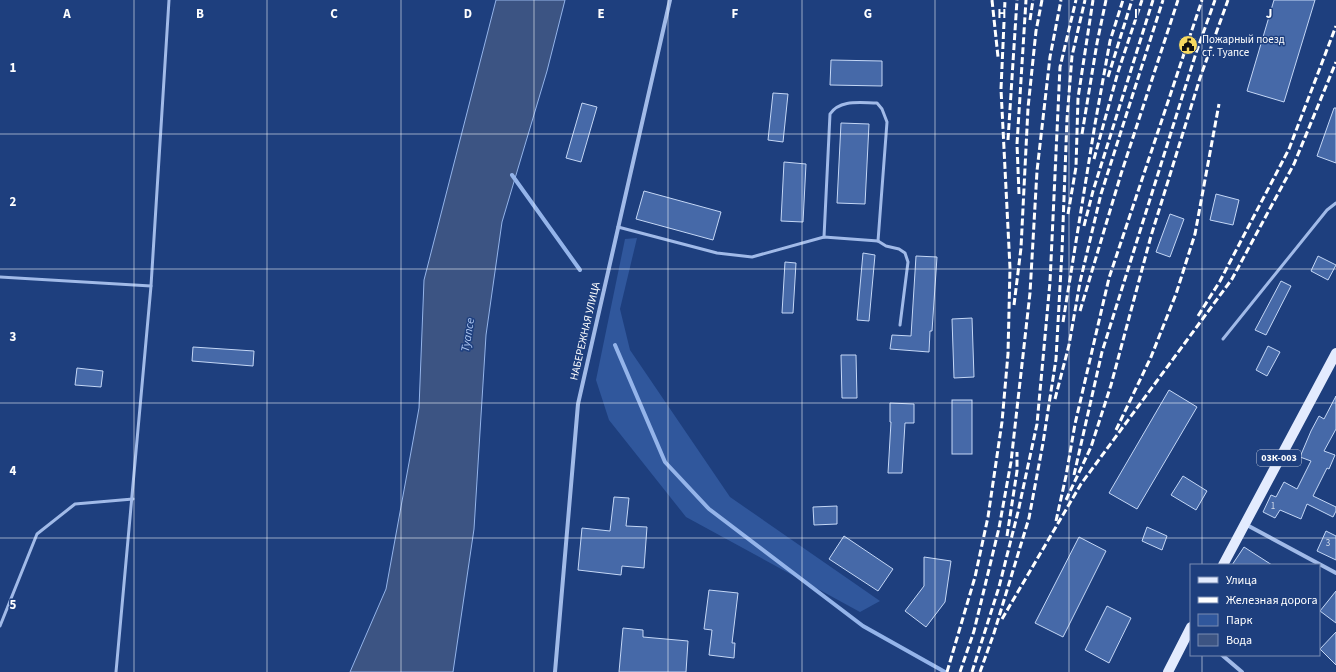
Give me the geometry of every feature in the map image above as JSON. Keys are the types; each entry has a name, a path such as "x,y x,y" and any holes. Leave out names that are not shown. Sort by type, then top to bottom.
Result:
{"main road":[{"name":"03К-003","path":"1224,564 1336,353"},
{"path":"1168,672 1190,629"}],"street":[{"name":"НАБЕРЕЖНАЯ УЛИЦА","path":"555,672 578,404 670,0"},
{"path":"1244,524 1319,564"},
{"path":"1320,564 1336,573"},
{"path":"1223,656 1242,672"}],"lane":[{"path":"116,672 133,499 151,286 169,0"},
{"path":"824,237 830,114 834,108 846,103 877,103 882,109 887,122 878,242"},
{"path":"1223,339 1327,210 1336,203"},
{"path":"618,227 717,253 752,257 824,237 878,242 886,246 899,249 905,253 908,262 900,325"},
{"path":"0,277 151,286"},
{"path":"0,626 36,534 75,504 133,499"}],"green space":[{"path":"637,238 620,309 630,350 730,497 880,601 860,612 686,517 609,420 596,380 625,239"}],"water":[{"name":"Туапсе","path":"496,0 565,0 547,71 502,222 486,335 474,529 453,672 350,672 386,589 419,408 424,280"}],"building":[{"path":"1274,0 1315,0 1284,102 1247,91"},
{"path":"831,60 882,61 882,86 830,85"},
{"path":"773,93 788,94 783,142 768,140"},
{"path":"582,103 597,107 581,162 566,158"},
{"path":"1334,108 1336,108 1336,163 1317,156"},
{"path":"841,123 869,124 865,204 837,203"},
{"path":"784,162 806,164 803,222 781,221"},
{"path":"644,191 721,212 713,240 636,219"},
{"path":"1216,194 1239,200 1233,225 1210,220"},
{"path":"1170,214 1184,219 1170,257 1156,252"},
{"path":"863,253 875,255 869,321 857,320"},
{"path":"916,256 937,257 932,331 930,331 929,352 890,349 892,335 911,336"},
{"path":"1318,256 1336,265 1328,280 1311,271"},
{"path":"785,262 796,263 793,313 782,313"},
{"path":"1281,281 1291,286 1266,335 1255,330"},
{"path":"972,318 974,377 954,378 952,319"},
{"path":"1268,346 1280,352 1267,376 1256,370"},
{"path":"193,347 254,351 253,366 192,361"},
{"path":"841,355 856,355 857,398 842,398"},
{"path":"77,368 103,371 101,387 75,385"},
{"path":"1169,390 1197,407 1137,509 1109,493"},
{"path":"1336,396 1336,429 1324,451 1335,455 1329,469 1327,468 1313,496 1336,507 1333,517 1307,504 1301,519 1280,510 1275,518 1263,512 1271,495 1276,497 1284,482 1297,489 1311,461 1300,457 1319,416 1324,419"},
{"path":"952,400 972,400 972,454 952,454"},
{"path":"890,403 914,404 914,423 905,423 902,473 888,473 891,422"},
{"path":"1183,476 1207,491 1196,510 1171,495"},
{"path":"614,497 629,498 626,526 647,527 644,568 622,566 621,575 578,570 582,528 610,531"},
{"path":"837,506 837,524 814,525 813,507"},
{"path":"1147,527 1167,536 1162,550 1142,541"},
{"path":"1326,531 1336,536 1336,560 1317,551"},
{"path":"844,536 893,569 878,591 829,559"},
{"path":"1079,537 1106,551 1063,637 1035,623"},
{"path":"1244,547 1270,564 1233,564"},
{"path":"924,557 951,561 945,602 926,627 905,611 924,586"},
{"path":"709,590 738,593 732,643 735,643 734,658 709,655 712,630 704,629"},
{"path":"1336,591 1336,623 1320,611"},
{"path":"1107,606 1131,618 1109,663 1085,650"},
{"path":"623,628 643,630 643,637 688,641 686,672 619,672"},
{"path":"1336,632 1336,665 1320,649"}],"waterway":[{"path":"512,175 580,270"},
{"path":"615,345 665,462 709,509 863,626 945,672"}],"railway":[{"path":"992,0 998,57"},
{"path":"947,672 975,577 988,517 1002,422 1008,354 1010,268 1001,89 1005,0"},
{"path":"1008,140 1017,0"},
{"path":"1019,194 1017,144 1026,0"},
{"path":"1030,20 1033,0"},
{"path":"1014,305 1021,248 1028,108 1036,31 1042,0"},
{"path":"960,672 974,631 999,528 1011,462 1030,293 1037,171 1050,57 1061,0"},
{"path":"972,672 999,587 1018,512 1037,424 1050,282 1060,67 1076,0"},
{"path":"980,672 994,633 1029,518 1043,443 1056,359 1067,119 1072,56 1085,0"},
{"path":"1068,214 1076,167 1078,98 1093,0"},
{"path":"1082,134 1097,43 1106,0"},
{"path":"1063,322 1110,41 1123,0"},
{"path":"1108,77 1132,0"},
{"path":"1094,159 1118,72 1142,0"},
{"path":"1084,226 1093,191 1153,0"},
{"path":"1055,399 1069,345 1080,282 1101,194 1163,0"},
{"path":"1080,311 1121,174 1178,0"},
{"path":"1056,521 1075,424 1109,278 1202,0"},
{"path":"1074,475 1102,352 1196,53 1215,0"},
{"path":"1066,500 1091,447 1111,385 1151,236 1200,78 1228,0"},
{"path":"1198,316 1220,281 1289,149 1336,26"},
{"path":"1002,619 1081,484 1232,279 1294,164 1336,62"},
{"path":"1116,430 1151,357 1176,294 1195,234 1219,104"},
{"path":"1007,536 1017,471 1017,452"}],"place":[{"name":"Пожарный поезд ст. Туапсе","path":"1188,45"}]}
